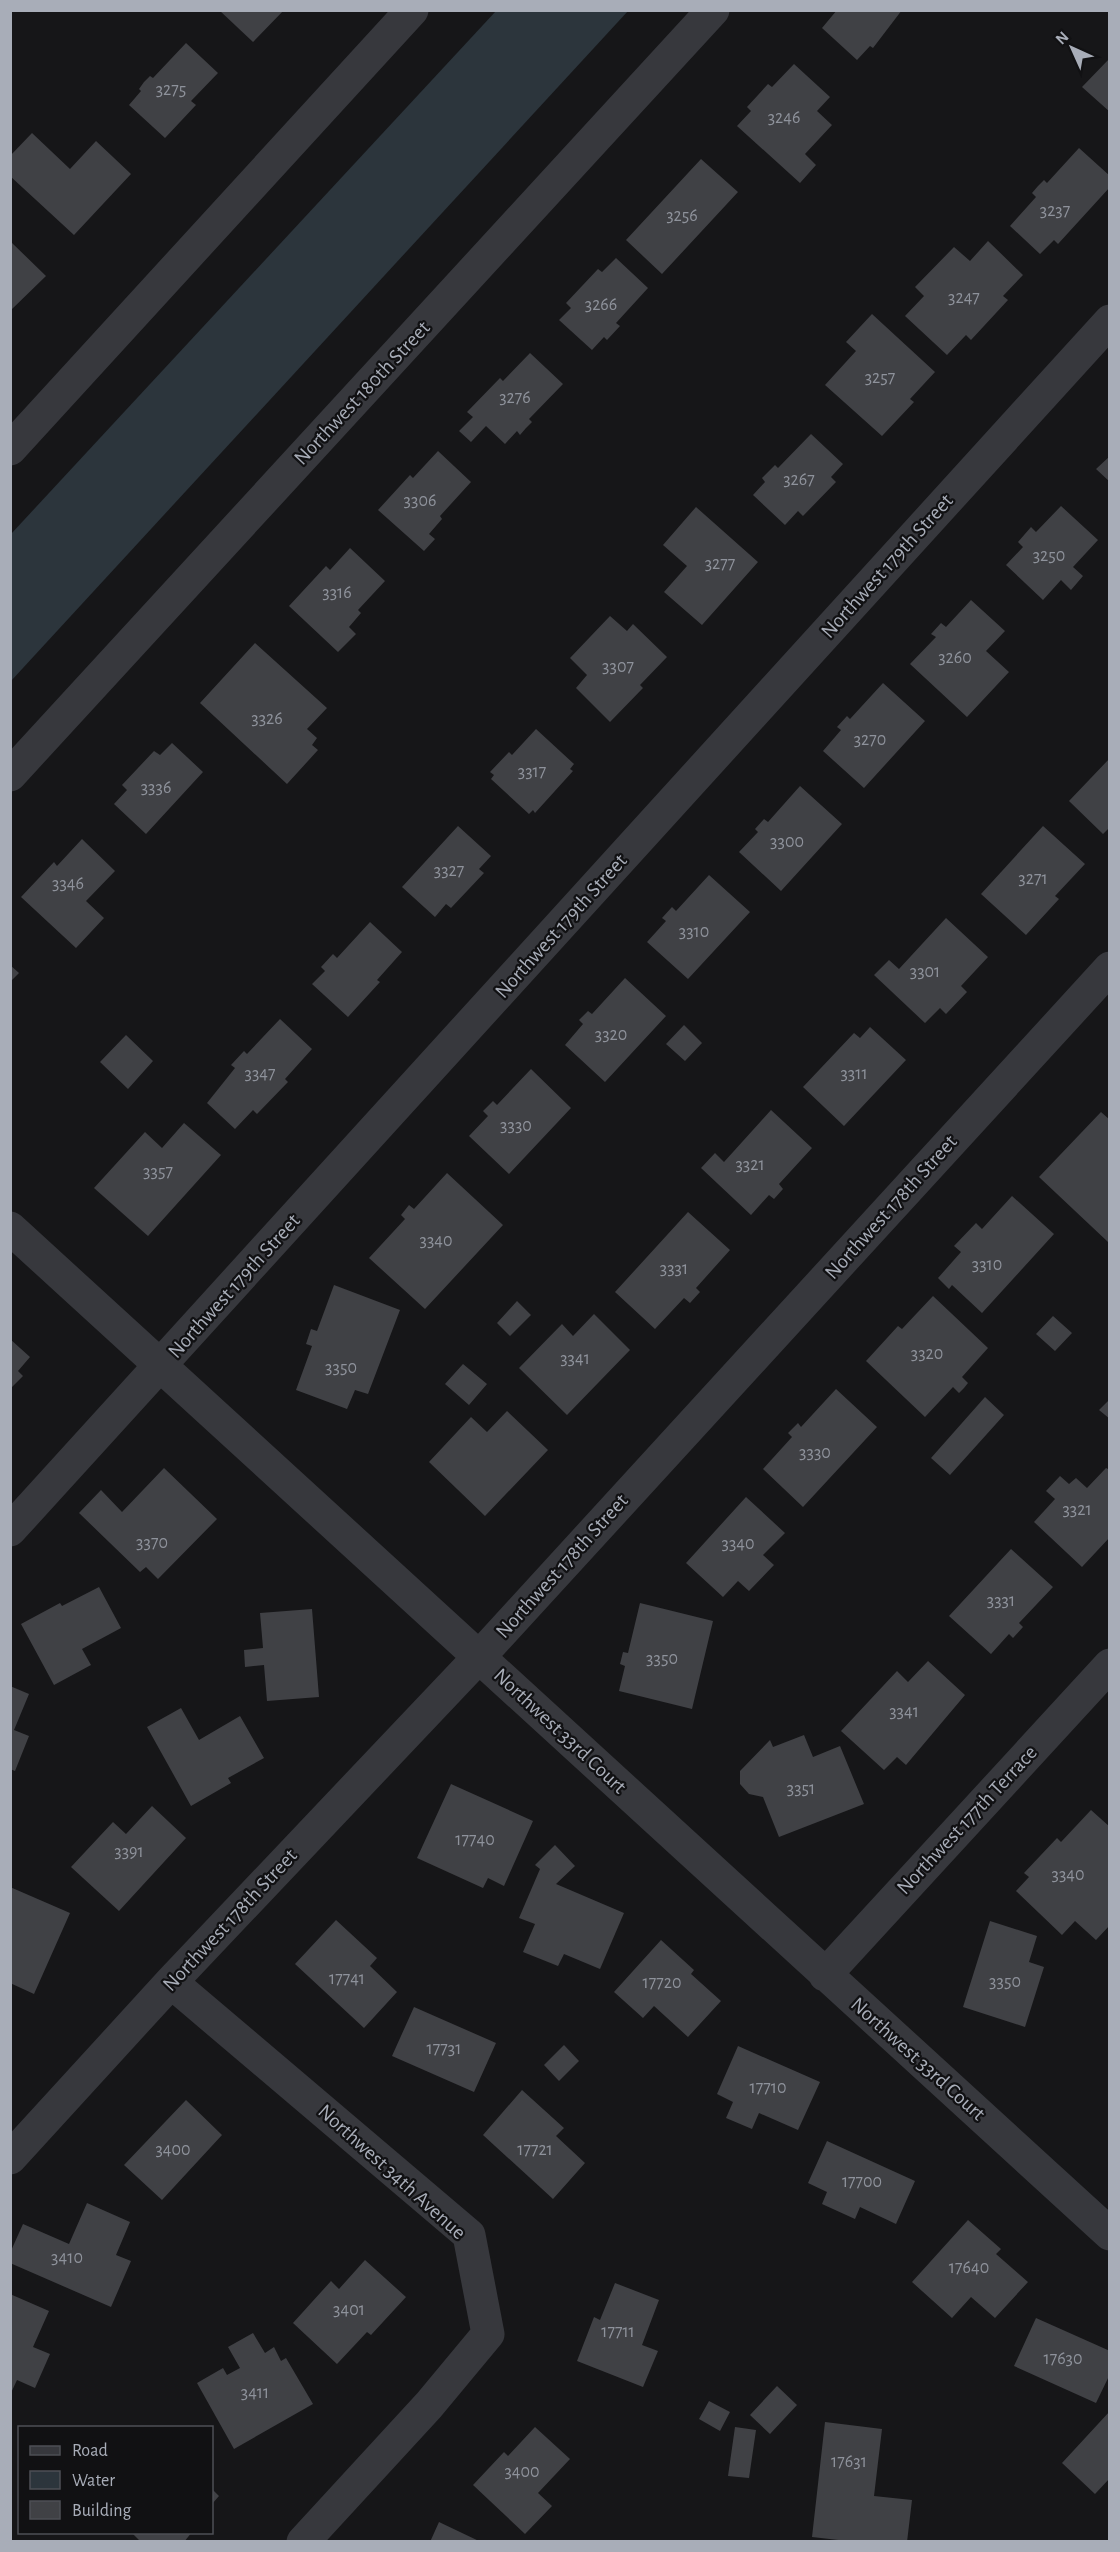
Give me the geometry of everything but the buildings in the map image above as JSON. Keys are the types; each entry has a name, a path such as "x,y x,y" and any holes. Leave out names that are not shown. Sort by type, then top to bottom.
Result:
{"street":[{"path":"10,449 412,10"},
{"name":"Northwest 180th Street","path":"10,775 713,10"},
{"name":"Northwest 179th Street","path":"10,1530 1110,321"},
{"name":"Northwest 178th Street","path":"10,2158 171,1982 479,1657 1110,968"},
{"name":"Northwest 33rd Court","path":"10,1228 1110,2234"},
{"name":"Northwest 177th Terrace","path":"825,1975 1110,1665"},
{"name":"Northwest 34th Avenue","path":"171,1982 469,2235 488,2334 429,2404 303,2541"}],"water":[{"path":"496,11 628,11 11,681 11,534"}]}
